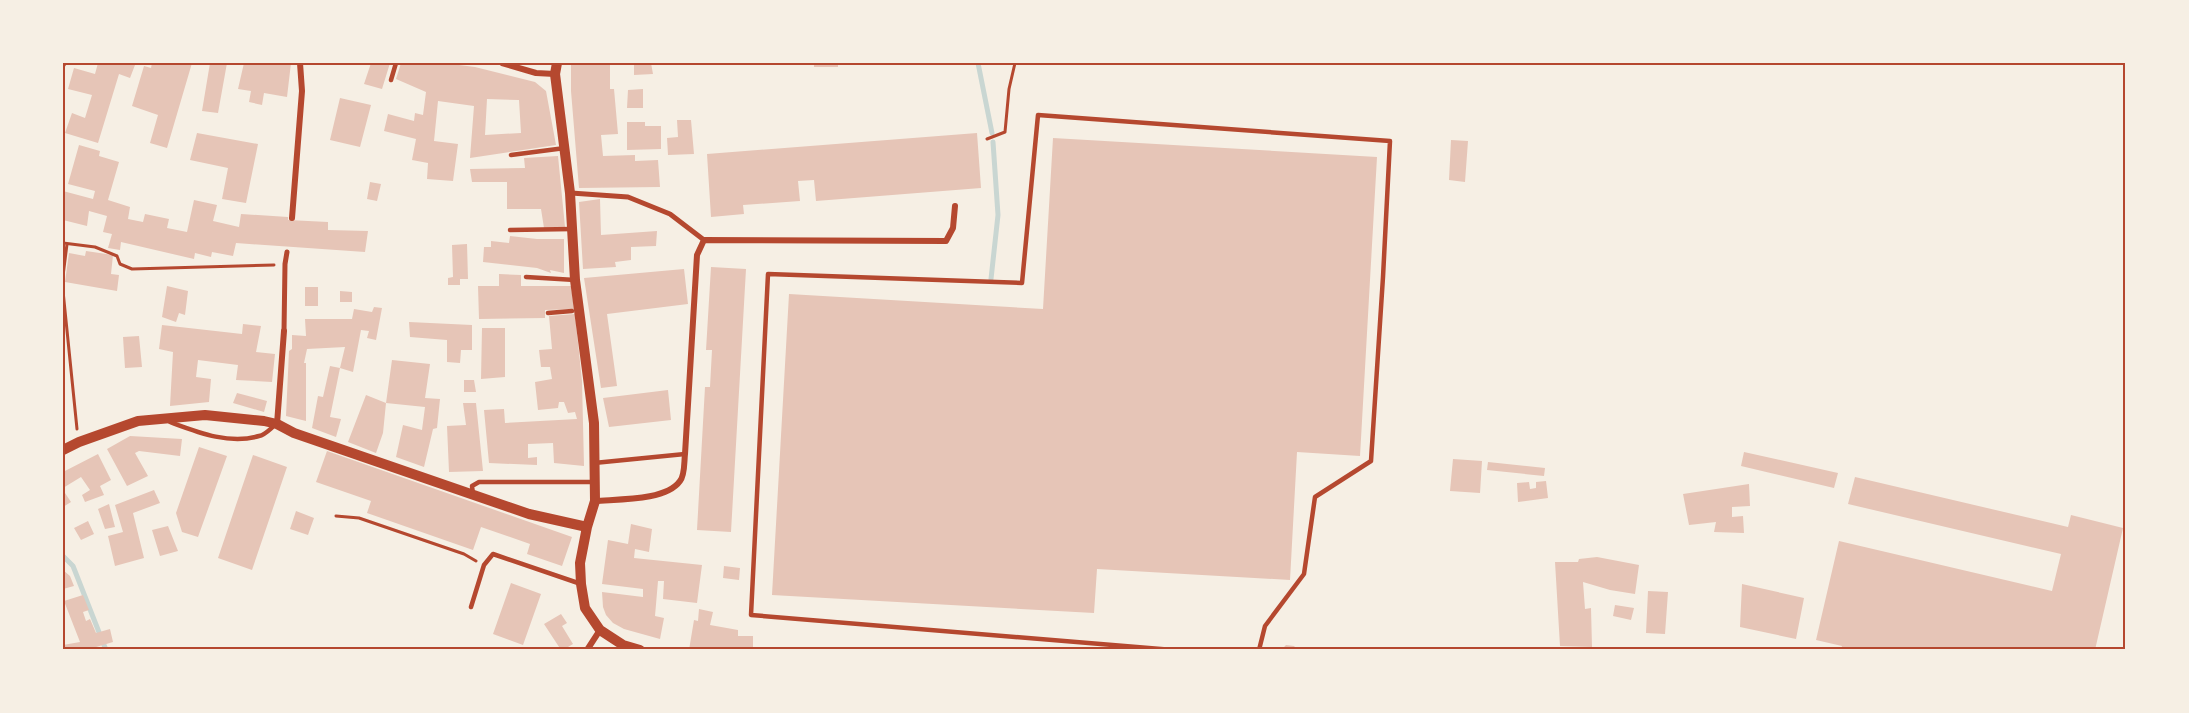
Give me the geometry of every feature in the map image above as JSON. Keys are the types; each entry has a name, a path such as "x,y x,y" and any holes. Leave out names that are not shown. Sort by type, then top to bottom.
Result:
{"street":[{"path":"291,218 302,91 300,63"},
{"path":"502,63 537,73 556,68 570,193 575,311 594,423 595,501 586,527 580,563 581,584 585,608 600,630 623,645 640,650"},
{"path":"570,193 628,197 670,213 704,240 946,241 953,228 956,206"},
{"path":"595,501 659,495 672,491 682,480 697,255 704,240"},
{"path":"277,424 287,252"},
{"path":"63,450 138,421 205,415 264,420 294,433 529,514 586,527"},
{"path":"587,650 600,630"}],"lane":[{"path":"391,80 396,63"},
{"path":"1173,650 751,615 768,274 1022,283 1038,116 1390,141 1371,461 1315,497 1304,574 1265,626 1259,650"},
{"path":"511,155 565,148"},
{"path":"510,230 572,229"},
{"path":"526,277 575,280"},
{"path":"548,313 575,311"},
{"path":"164,420 205,435 234,438 261,436 277,424"},
{"path":"594,462 685,454"},
{"path":"473,494 472,486 479,482 595,482"},
{"path":"471,607 484,565 494,554 581,584"}],"path":[{"path":"987,139 1005,132 1009,88 1015,63"},
{"path":"1404,63 1430,63"},
{"path":"63,276 65,243 95,247 117,256 120,264 132,269 285,264"},
{"path":"63,291 79,442"},
{"path":"336,516 359,518 464,554 484,565"}],"building":[{"path":"98,63 135,65 130,78 119,74 98,143 65,133 72,113 85,118 92,95 68,89 74,68 95,74"},
{"path":"152,63 192,63 167,148 150,143 158,115 132,106 144,66 151,68"},
{"path":"210,63 227,63 218,113 202,111"},
{"path":"244,63 291,63 287,97 264,93 262,105 249,102 251,91 238,89"},
{"path":"371,63 390,63 382,89 364,84"},
{"path":"401,63 443,63 475,67 535,82 546,91 556,145 470,158 474,106 438,101 434,141 458,144 453,181 427,179 428,163 412,160 416,139 384,131 388,114 414,121 415,113 423,115 426,92 396,79","holes":["487,99 519,100 521,133 485,135"]},
{"path":"571,63 610,63 610,89 614,89 618,134 601,135 603,156 635,155 635,161 658,160 660,187 579,188"},
{"path":"634,63 651,63 653,74 634,75"},
{"path":"814,63 838,63 838,67 814,67"},
{"path":"643,89 643,108 627,108 628,90"},
{"path":"340,98 371,105 360,147 330,140"},
{"path":"677,120 691,120 694,154 668,155 667,138 678,137"},
{"path":"627,122 645,122 645,126 661,126 661,149 627,150"},
{"path":"197,133 258,144 246,203 222,199 228,168 190,160"},
{"path":"977,133 981,188 816,201 814,180 798,181 800,201 743,205 744,214 711,217 707,154"},
{"path":"1053,138 1377,157 1360,456 1297,452 1290,580 1097,569 1094,613 772,595 789,294 1043,309"},
{"path":"1451,140 1468,141 1465,182 1449,180"},
{"path":"79,145 100,151 99,156 119,162 108,200 130,207 128,219 143,222 145,214 169,219 167,228 187,232 194,200 217,205 213,221 239,227 241,214 328,222 328,230 368,231 365,252 236,243 233,256 212,252 211,257 195,253 194,259 121,242 120,250 108,248 112,234 103,232 107,216 89,211 87,226 63,220 63,191 93,199 95,191 68,184"},
{"path":"558,156 565,227 544,228 541,209 507,209 507,182 472,182 470,169 525,168 524,158"},
{"path":"370,182 381,184 377,201 367,199"},
{"path":"600,199 601,235 657,231 656,246 631,247 631,260 615,262 616,267 583,269 579,202"},
{"path":"510,236 564,239 564,273 483,262 484,247 491,247 491,241 509,243"},
{"path":"467,244 468,279 460,279 460,285 448,285 448,278 453,277 452,245"},
{"path":"86,251 113,255 111,274 119,275 117,291 65,282 69,253 85,256"},
{"path":"711,267 746,269 731,532 697,530 705,387 710,387 712,350 706,350"},
{"path":"684,269 688,304 607,314 617,386 601,388 584,278"},
{"path":"499,274 521,275 521,286 571,286 574,309 545,310 545,318 479,319 478,286 499,286"},
{"path":"167,286 188,291 185,315 179,313 176,322 162,317"},
{"path":"305,287 318,287 318,306 305,306"},
{"path":"340,291 352,292 352,302 340,302"},
{"path":"374,307 382,308 376,340 367,338 369,331 361,330 353,372 340,368 345,347 307,349 304,363 306,363 306,421 286,416 289,351 292,349 292,335 306,336 305,319 352,319 354,309 372,312"},
{"path":"575,314 582,381 584,466 554,463 553,443 528,444 528,458 537,457 537,465 489,463 484,410 504,409 505,423 577,419 575,412 568,413 564,402 559,402 558,408 538,410 535,382 552,379 550,367 541,367 539,350 552,349 549,316"},
{"path":"409,322 472,325 472,350 461,350 460,363 447,362 447,340 410,337"},
{"path":"243,324 261,326 256,352 275,354 272,382 236,380 238,365 198,360 196,377 211,379 209,402 170,406 173,352 159,349 162,325 242,334"},
{"path":"482,328 505,328 505,377 481,379"},
{"path":"139,336 142,367 125,368 123,337"},
{"path":"392,360 430,364 425,398 440,399 437,428 433,429 424,467 396,457 403,425 422,430 425,407 386,403"},
{"path":"330,366 340,368 330,417 341,419 336,437 312,428 318,396 323,397"},
{"path":"464,380 474,380 476,392 464,392"},
{"path":"668,390 671,420 609,427 603,398"},
{"path":"237,393 267,401 264,412 233,403"},
{"path":"366,395 386,403 383,433 376,453 348,442"},
{"path":"463,403 476,403 483,471 449,472 447,426 466,425"},
{"path":"130,436 182,439 180,456 139,451 135,453 148,476 127,486 107,449"},
{"path":"199,447 227,456 198,537 182,532 176,513"},
{"path":"327,451 572,537 562,566 527,554 530,544 481,527 473,550 367,513 371,501 316,482"},
{"path":"1744,452 1838,473 1834,488 1741,466"},
{"path":"98,454 111,480 100,486 104,495 85,502 82,495 90,490 81,477 63,488 63,472"},
{"path":"253,455 287,467 252,570 218,558"},
{"path":"1453,459 1482,461 1480,493 1450,491"},
{"path":"1488,462 1545,468 1544,476 1487,470"},
{"path":"1855,477 2068,527 2071,515 2123,528 2095,650 1841,650 1842,646 1816,640 1839,541 2052,591 2061,554 1848,504"},
{"path":"1546,481 1548,498 1518,502 1517,483 1529,482 1530,489 1536,488 1536,482"},
{"path":"1749,484 1750,506 1732,507 1732,517 1743,516 1744,533 1714,532 1716,522 1689,525 1683,494"},
{"path":"63,490 71,502 63,507"},
{"path":"154,490 160,503 133,513 144,558 115,566 108,536 123,532 115,505"},
{"path":"109,504 115,527 105,529 98,509"},
{"path":"296,511 314,518 308,535 290,529"},
{"path":"88,521 94,534 81,540 74,528"},
{"path":"631,524 652,529 649,552 635,549 634,558 702,565 697,603 663,599 664,581 658,581 655,616 664,618 660,639 624,629 613,623 603,607 602,592 643,597 643,589 602,584 608,540 628,544"},
{"path":"168,526 178,551 160,556 152,530"},
{"path":"1597,557 1639,565 1635,594 1583,582 1585,609 1591,608 1592,647 1560,646 1555,562 1578,562 1579,559"},
{"path":"724,566 740,568 739,580 723,578"},
{"path":"63,570 70,576 74,586 63,589"},
{"path":"511,583 541,594 523,645 493,634"},
{"path":"1742,584 1804,598 1796,639 1740,627"},
{"path":"1648,591 1668,592 1665,634 1646,633"},
{"path":"83,595 89,610 83,612 86,621 90,619 96,633 110,629 113,642 86,650 63,650 63,645 80,642 64,601"},
{"path":"1615,605 1634,608 1631,620 1613,616"},
{"path":"699,609 713,612 710,625 738,630 738,636 753,636 753,650 689,650 694,620 698,621"},
{"path":"561,614 567,623 562,626 573,644 563,650 544,624"},
{"path":"1286,645 1294,646 1298,650 1281,650"}],"waterway":[{"path":"978,63 992,133"},
{"path":"991,279 998,215 993,142"},
{"path":"63,556 73,566 106,650"}]}
